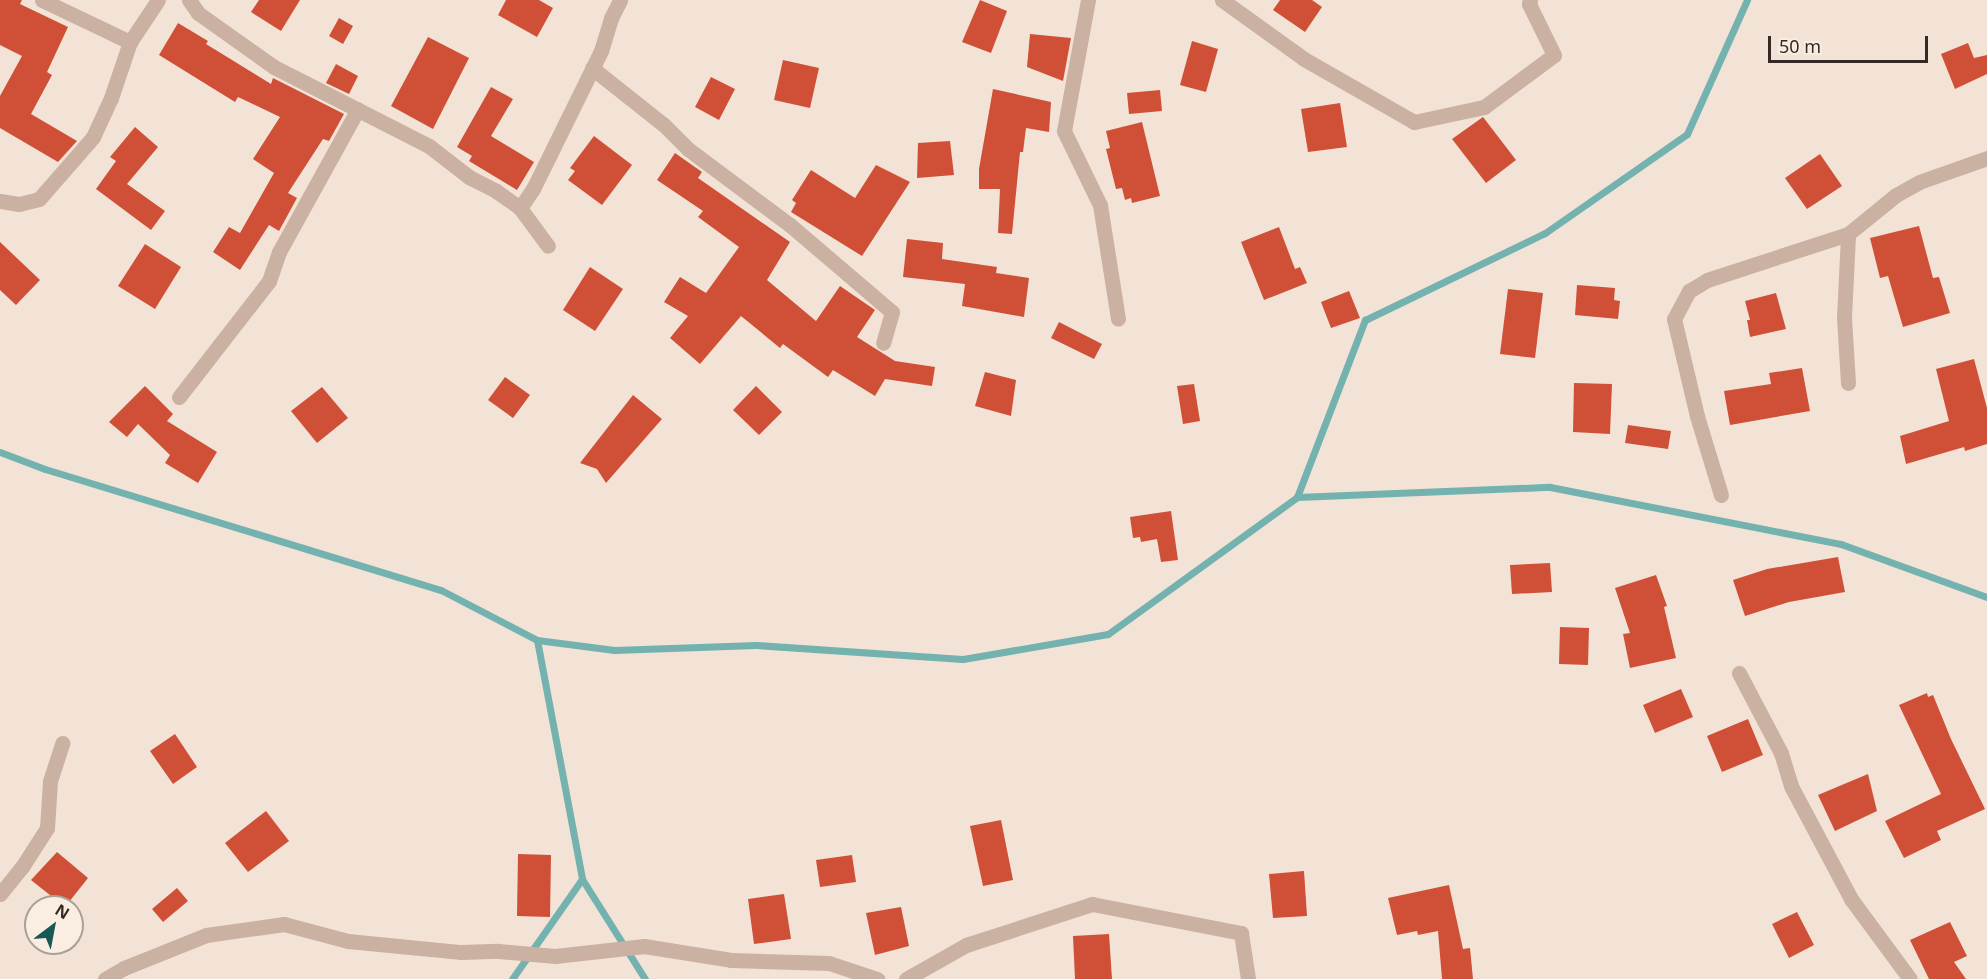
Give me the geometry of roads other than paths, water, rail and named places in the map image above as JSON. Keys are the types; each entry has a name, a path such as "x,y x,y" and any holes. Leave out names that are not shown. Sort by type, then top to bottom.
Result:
{"street":[{"path":"42,0 130,42"},
{"path":"0,201 19,204 39,199 86,145 111,98 130,42 158,0"},
{"path":"189,0 198,13 259,57 429,147 469,177 520,208 548,246"},
{"path":"520,208 532,189 592,68 620,0"},
{"path":"1088,0 1064,131 1100,205 1118,319"},
{"path":"1222,0 1304,59 1414,122 1484,107 1554,54 1529,4 1530,0"},
{"path":"592,68 664,124 688,149 790,225 891,312 883,343"},
{"path":"179,398 269,281 279,252 358,110"},
{"path":"1721,495 1696,416 1674,319 1689,291 1707,280 1848,234 1896,195 1919,182 1987,158"},
{"path":"1848,234 1845,317 1848,383"},
{"path":"1739,673 1781,753 1791,786 1851,899 1910,979"},
{"path":"0,894 22,867 47,828 50,781 62,743"},
{"path":"906,979 966,945 1092,904 1241,933 1248,979"},
{"path":"105,979 123,968 206,934 284,924 348,941 461,952 498,951 555,956 644,946 731,960 829,963 877,979"}],"waterway":[{"path":"1297,497 1365,320 1545,233 1687,134 1747,0"},
{"path":"0,452 45,469 441,590 537,640 582,879 645,979"},
{"path":"537,640 614,650 756,645 963,659 1108,634 1297,497 1550,487 1841,544 1987,597"},
{"path":"512,979 582,879"}]}
